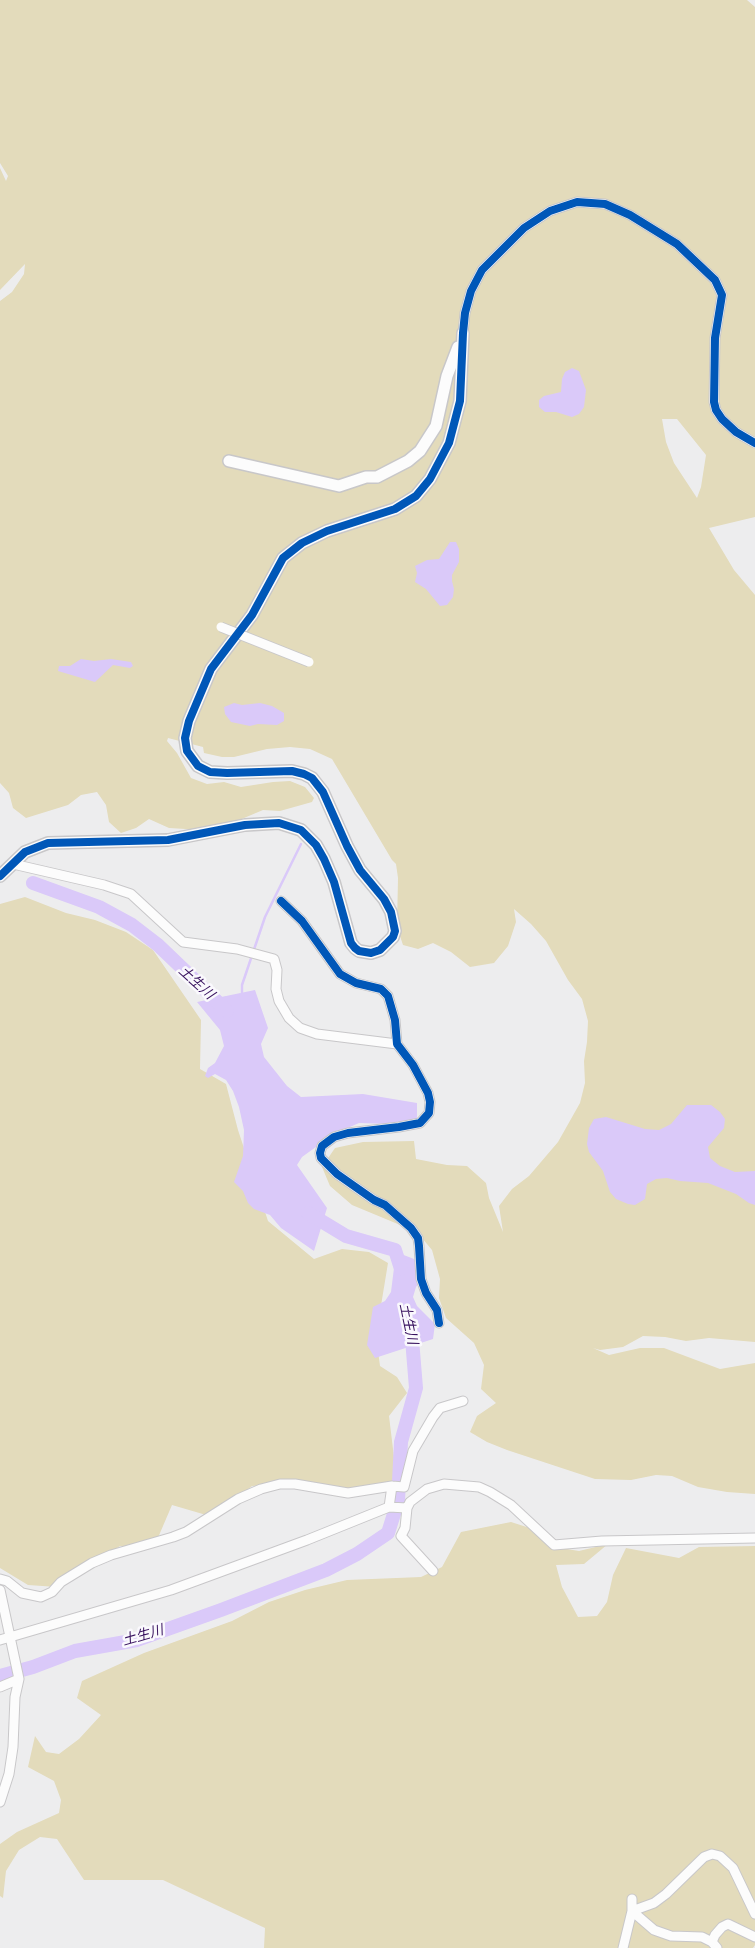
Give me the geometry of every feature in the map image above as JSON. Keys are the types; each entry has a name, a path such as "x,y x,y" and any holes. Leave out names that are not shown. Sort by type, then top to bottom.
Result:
{"street":[{"path":"0,876 26,852 48,843 168,840 245,825 279,823 301,830 316,845 334,882 351,943 355,948 359,951 372,953 380,950 392,937 395,931 391,912 384,899 360,870 323,792 312,778 292,771 210,772 198,766 188,751 186,738 189,721 211,669 252,615 283,558 302,543 327,531 395,509 416,496 430,479 449,444 460,401 465,313 471,291 482,270 524,228 550,211 577,202 605,204 630,215 677,244 716,280 722,295 715,338 714,402 716,410 722,419 736,432 755,443"},
{"path":"230,460 339,486 366,477 377,477 408,461 420,451 436,426 447,376 463,333"},
{"path":"221,627 309,662"},
{"path":"13,864 104,885 131,894 183,942 237,949 274,959 277,970 276,989 279,1001 289,1018 300,1028 317,1034 397,1044"},
{"path":"282,901 302,921 340,974 356,983 381,989 388,996 395,1020 397,1044 413,1065 428,1093 430,1102 429,1113 420,1123 359,1130 334,1137 322,1146 321,1158 337,1174 374,1200 385,1205 411,1228 418,1238 421,1279 426,1292 437,1310 439,1323"},
{"path":"0,1579 7,1581 22,1593 40,1597 52,1592 61,1582 92,1563 110,1555 186,1532 238,1499 261,1489 280,1484 295,1484 348,1492 392,1486 404,1487 413,1451 440,1408 463,1401"},
{"path":"432,1572 401,1536 405,1528 406,1508 410,1502 427,1489 444,1484 480,1488 497,1496 511,1505 554,1544 602,1541 755,1538"},
{"path":"390,1507 392,1486"},
{"path":"5,1640 171,1590 390,1507 406,1508"},
{"path":"0,1590 9,1628 5,1640 19,1679 15,1697 13,1747 9,1774 0,1802"},
{"path":"0,1687 19,1679"},
{"path":"632,1911 654,1903 666,1894 704,1857 712,1854 720,1856 733,1868 755,1914"},
{"path":"623,1948 632,1911 632,1899"},
{"path":"632,1911 654,1930 671,1936 702,1937 715,1945"},
{"path":"715,1945 715,1935 722,1927 728,1924 755,1937"}],"shaded area":[{"path":"0,0 747,0 755,7 755,517 709,528 734,570 755,595 755,1342 709,1338 686,1341 665,1337 643,1336 623,1347 600,1350 593,1348 609,1355 640,1348 664,1348 720,1369 755,1363 755,1494 698,1487 672,1476 656,1475 631,1480 595,1479 507,1450 487,1442 470,1432 477,1416 496,1403 481,1389 484,1365 474,1343 446,1318 439,1298 440,1279 432,1250 417,1232 352,1205 330,1186 322,1167 335,1148 363,1142 414,1141 416,1159 447,1165 467,1166 486,1183 489,1198 503,1232 499,1206 512,1189 529,1176 558,1142 580,1103 585,1083 584,1061 588,1021 582,999 568,980 546,941 531,924 514,909 516,922 508,946 494,963 470,967 451,952 433,943 418,949 403,945 397,927 398,878 396,864 332,759 310,749 290,747 267,749 234,757 222,757 204,753 203,747 168,738 167,741 177,753 191,778 207,784 224,782 241,787 290,781 305,787 314,798 312,802 280,811 263,810 218,829 169,828 149,819 136,828 121,833 109,822 106,805 97,792 81,795 68,805 26,818 13,808 9,793 0,783 0,301 12,292 24,274 25,264 0,290 0,168 6,181 8,176 0,163","holes":["662,419 677,419 706,455 701,487 697,498 674,463 666,442"]},
{"path":"25,897 66,913 95,920 126,932 153,950 201,1020 200,1069 226,1084 238,1130 268,1221 314,1259 342,1249 369,1252 388,1263 376,1336 380,1366 397,1377 407,1393 389,1416 397,1482 366,1492 295,1483 252,1486 213,1517 172,1505 154,1547 120,1546 57,1587 28,1585 0,1568 0,904"},
{"path":"511,1522 536,1530 555,1547 579,1551 608,1544 584,1564 556,1565 562,1587 578,1617 597,1616 607,1602 613,1575 626,1548 679,1558 699,1547 755,1546 755,1945 753,1948 264,1948 265,1928 163,1880 84,1880 57,1839 40,1837 19,1850 6,1871 3,1898 0,1896 0,1844 17,1832 59,1813 61,1800 54,1781 28,1767 35,1736 46,1752 59,1754 79,1739 101,1715 77,1698 82,1681 144,1653 232,1621 269,1602 305,1590 347,1580 421,1577 442,1567 461,1532"}],"water":[{"path":"572,368 579,371 586,390 584,407 579,414 572,417 556,412 545,412 539,407 539,400 544,396 561,392 562,379 565,372"},
{"path":"450,542 456,542 459,549 459,562 452,575 453,597 447,605 440,606 426,589 415,582 417,573 415,566 427,560 439,559"},
{"path":"81,659 94,661 111,659 131,662 133,666 130,668 113,665 95,682 58,671 59,666 70,666"},
{"path":"234,703 242,705 260,703 272,706 284,713 284,721 277,725 258,724 250,726 231,722 225,714 224,707"},
{"path":"255,990 268,1028 261,1044 264,1057 287,1086 301,1097 363,1094 417,1103 417,1125 359,1123 334,1134 302,1157 297,1165 327,1208 314,1251 281,1228 270,1215 254,1209 248,1203 243,1191 234,1182 243,1156 244,1130 239,1107 233,1091 226,1080 215,1074 208,1078 205,1076 208,1068 215,1063 224,1046 220,1030 197,1002"},
{"path":"687,1105 711,1105 725,1119 724,1128 708,1147 710,1158 720,1166 735,1172 755,1171 755,1205 736,1194 708,1183 667,1178 656,1179 647,1184 645,1199 635,1205 616,1199 610,1192 603,1171 589,1152 587,1144 589,1128 594,1119 606,1117 645,1129 659,1130 671,1124"},
{"path":"396,1252 414,1259 420,1268 421,1280 416,1287 413,1297 417,1306 435,1324 433,1339 375,1358 367,1345 373,1307 385,1301 391,1292"}],"waterway":[{"path":"242,995 242,985 265,917 301,844"},
{"name":"土生川","path":"33,883 99,907 132,925 158,945 227,1011"},
{"name":"土生川","path":"308,1213 346,1236 395,1250 401,1269"},
{"name":"土生川","path":"0,1676 33,1667 75,1651 137,1640 221,1610 326,1570 357,1554 388,1533 398,1501 401,1442 416,1388 411,1327"}],"cycle path":[{"path":"0,876 25,852 48,843 168,840 245,825 279,823 301,830 316,845 334,882 351,943 355,948 359,951 371,953 380,950 393,937 395,931 391,912 384,899 360,870 323,792 312,778 292,771 210,772 198,766 187,751 185,738 189,721 211,669 252,615 283,558 302,543 327,531 395,509 416,496 430,479 449,443 460,401 463,333 465,313 471,291 482,270 524,228 550,211 577,202 605,204 630,215 677,244 715,280 722,295 715,338 714,402 716,410 722,419 736,432 755,443"},
{"path":"281,901 302,921 340,974 356,983 381,989 388,996 395,1020 397,1044 413,1065 428,1093 430,1102 429,1113 420,1123 348,1133 334,1137 322,1146 320,1153 321,1158 337,1174 374,1200 385,1205 411,1228 418,1238 421,1279 426,1293 437,1310 439,1323"}]}
